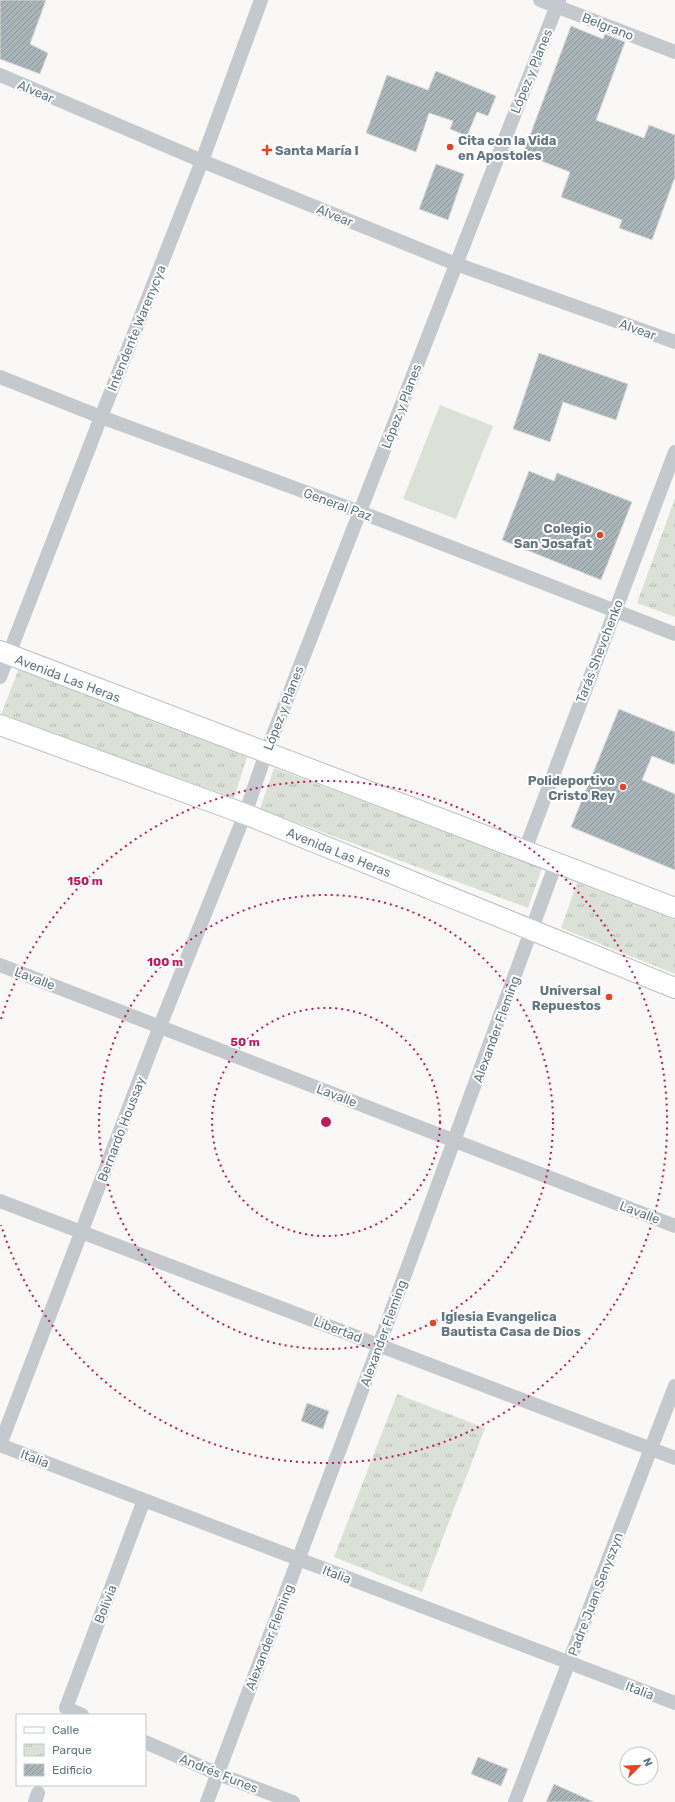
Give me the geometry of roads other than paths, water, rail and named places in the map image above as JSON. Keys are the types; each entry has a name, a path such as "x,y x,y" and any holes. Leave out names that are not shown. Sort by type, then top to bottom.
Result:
{"main road":[{"name":"Avenida Las Heras","path":"4,653 675,908"},
{"name":"Avenida Las Heras","path":"0,725 245,814 675,988"}],"street":[{"name":"Intendente Warenycya","path":"0,677 4,653 202,161 261,0"},
{"name":"Belgrano","path":"540,0 558,3 675,52"},
{"name":"López y Planes","path":"245,814 266,753 558,3"},
{"name":"Alvear","path":"0,76 202,161 456,264 675,342"},
{"name":"General Paz","path":"0,377 100,417 360,512 675,634"},
{"name":"Tarás Shevchenko","path":"524,850 675,452"},
{"name":"Bernardo Houssay","path":"0,1445 160,1026 245,814"},
{"name":"Alexander Fleming","path":"207,1802 379,1345 533,930 556,864"},
{"name":"Lavalle","path":"0,965 675,1226"},
{"name":"Libertad","path":"0,1201 675,1458"},
{"name":"Padre Juan Senyszyn","path":"515,1802 675,1386"},
{"name":"Italia","path":"0,1445 675,1703"},
{"name":"Bolivia","path":"80,1714 66,1708 144,1500"},
{"name":"Andrés Funes","path":"146,1742 218,1774 293,1802"}],"place":[{"name":"Cita con la Vida en Apostoles","path":"450,147"},
{"name":"Santa María I","path":"267,150"},
{"name":"Colegio San Josafat","path":"600,535"},
{"name":"Polideportivo Cristo Rey","path":"623,787"},
{"name":"Universal Repuestos","path":"609,997"},
{"name":"Iglesia Evangelica Bautista Casa de Dios","path":"433,1323"}]}
